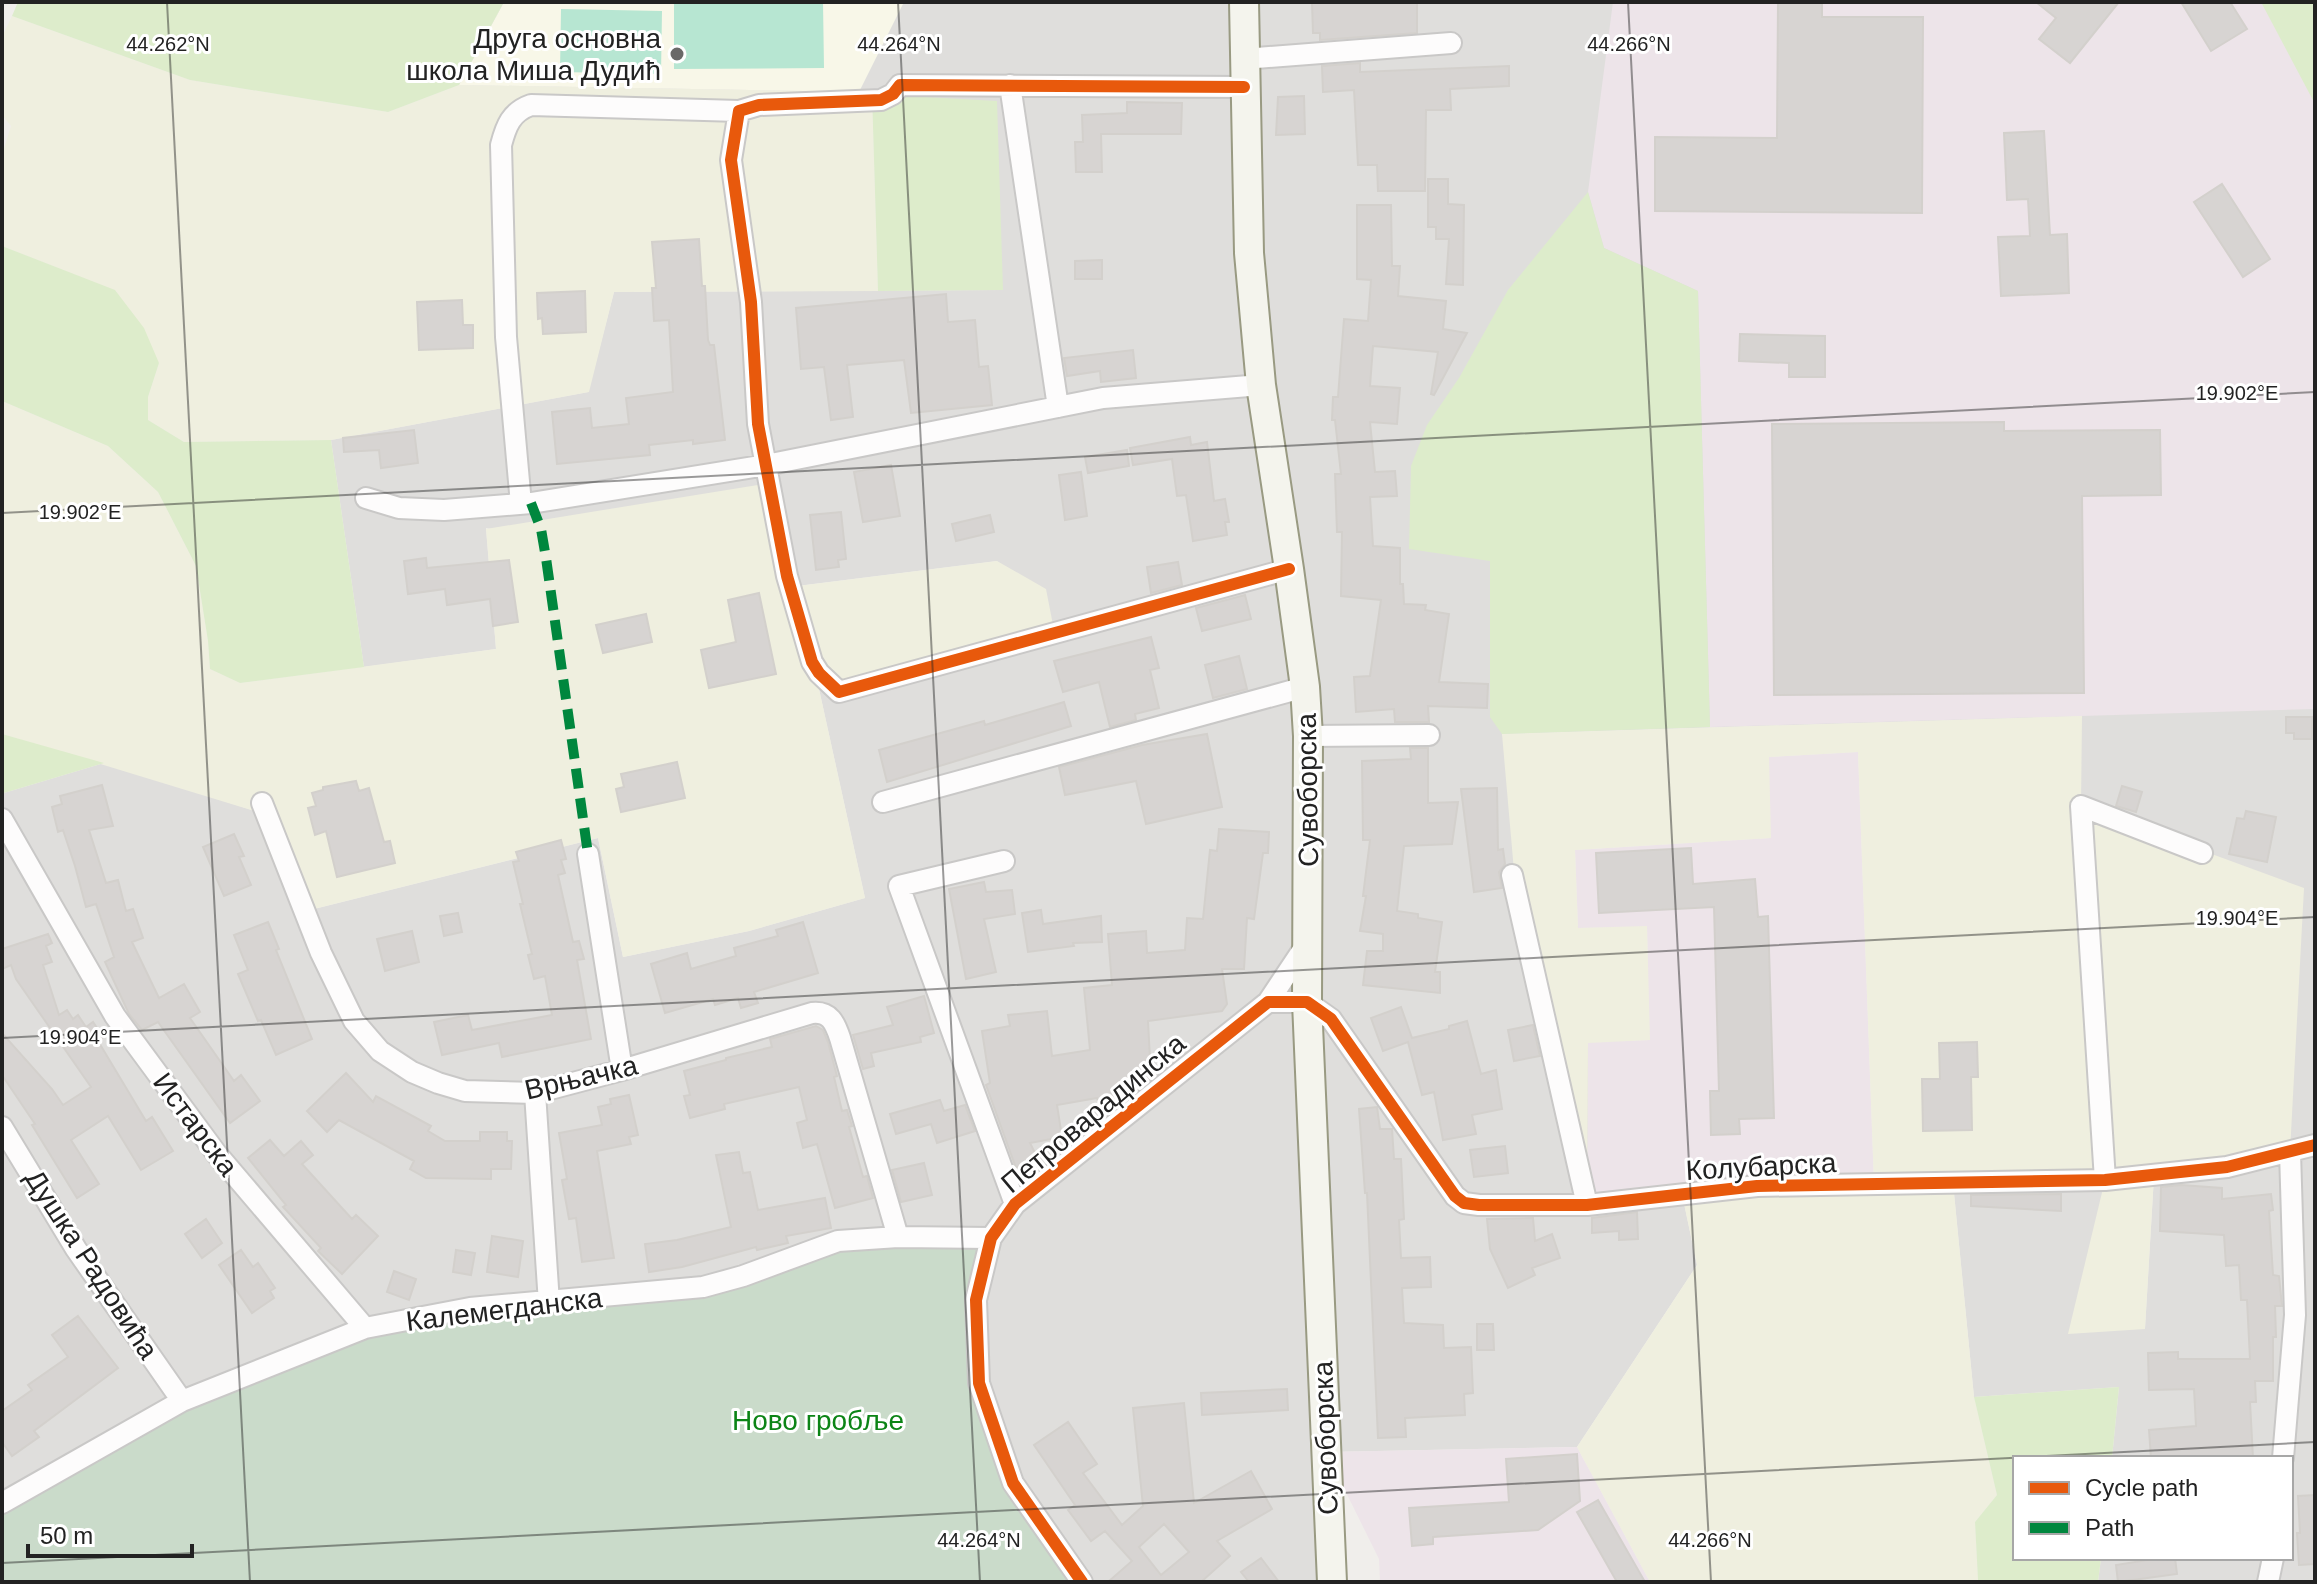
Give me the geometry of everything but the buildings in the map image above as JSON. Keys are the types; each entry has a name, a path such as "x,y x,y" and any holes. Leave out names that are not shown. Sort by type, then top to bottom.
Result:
{"main road":[{"name":"Сувоборска","path":"1244,2 1249,253 1261,385 1305,687 1308,736 1307,1002 1332,1582"}],"street":[{"path":"521,504 506,337 501,145 505,129 520,109 531,105 739,111 759,105 881,100 893,94 900,85 1010,85 1244,73 1451,43"},
{"path":"1010,85 1058,407"},
{"path":"739,111 731,160 751,302 758,424 787,576 812,662 839,692 1289,569"},
{"path":"366,498 399,508 444,510 521,504 766,465 1103,398 1261,385"},
{"path":"883,802 1305,687"},
{"path":"1308,736 1429,735"},
{"name":"Врњачка","path":"262,803 337,989 354,1021 380,1051 412,1072 438,1083 465,1091 535,1093 812,1013 821,1012 829,1016 840,1038 898,1237"},
{"path":"2105,1180 2081,806 2202,853"},
{"name":"Истарска","path":"2,819 115,1016 216,1153 365,1328"},
{"path":"588,854 622,1070"},
{"path":"1004,861 899,886 1015,1204"},
{"path":"1512,875 1587,1205"},
{"name":"Петроварадинска","path":"1082,1582 1013,1483 979,1383 976,1300 991,1238 1015,1204 1268,1002 1308,942"},
{"path":"1268,1002 1307,1002"},
{"name":"Колубарска","path":"1307,1002 1331,1019 1455,1196 1464,1203 1587,1205 1757,1186 2105,1180 2227,1167 2315,1145"},
{"path":"535,1093 549,1303"},
{"name":"Душка Радовића","path":"2,1127 76,1249 182,1401"},
{"path":"2283,1456 2295,1315 2290,1152"},
{"name":"Калемегданска","path":"2,1503 182,1401 365,1328 470,1308 703,1287 723,1283 838,1241 898,1237 991,1238"},
{"path":"2268,1582 2273,1560"}],"shaded area":[{"path":"504,2 2315,2 2315,1582 2098,1582 2101,1560 2293,1560 2293,1456 2112,1456 2119,1387 1974,1397 1953,1183 2105,1180 2145,1328 2154,1176 2081,806 2081,716 1502,734 1682,1194 1697,1265 1577,1447 1327,1452 1334,1582 1082,1582 2,1503 2,791 4,793 104,763 271,816 310,910 598,838 623,957 749,931 865,898 819,689 1053,625 997,561 797,586 486,528 496,649 364,667 331,440 588,392 614,292 1002,290 872,94 459,85"},
{"name":"Друга основна школа Миша Дудић","path":"504,2 904,2 859,92 459,85"},
{"path":"1613,2 2270,2 2315,84 2315,709 1710,727 1698,291 1604,248 1588,192"},
{"path":"1858,752 1874,1184 1587,1205 1588,1042 1649,1040 1647,927 1578,928 1575,850 1770,838 1768,757"},
{"path":"1577,1447 1650,1582 1380,1582 1379,1559 1326,1452"}],"green space":[{"path":"18,2 504,2 459,85 388,112 190,80 12,16"},
{"path":"674,2 823,2 824,68 674,69"},
{"path":"2261,2 2315,2 2315,104"},
{"path":"561,9 662,11 661,74 560,72"},
{"path":"12,16 190,80 388,112 459,85 872,94 878,291 614,292 589,392 331,440 184,442 148,420 148,397 159,363 116,291 2,246 2,155 11,126 2,115 2,37"},
{"path":"872,94 997,101 1003,290 878,291"},
{"path":"1588,192 1604,248 1698,291 1710,727 1502,734 1490,717 1490,561 1409,549 1411,466 1427,425 1459,378 1508,290"},
{"path":"2,246 115,290 144,328 159,363 148,397 148,420 184,442 331,440 364,667 240,683 210,669 196,566 158,492 108,446 2,401"},
{"path":"2,401 108,446 158,492 196,566 210,669 240,683 496,649 486,529 776,482 798,586 997,561 1046,589 1053,625 819,689 865,898 749,931 623,957 598,838 310,910 271,816 2,734"},
{"path":"2082,716 2081,806 2304,888 2290,1152 2154,1176 2145,1329 2068,1334 2105,1180 1953,1183 1974,1397 1997,1495 1975,1522 1978,1580 2009,1582 1650,1582 1577,1447 1697,1265 1682,1194 1874,1184 1858,752 1769,757 1771,838 1575,850 1578,928 1647,926 1650,1040 1588,1043 1587,1205 1514,871 1502,734"},
{"path":"2,734 104,763 4,793"},
{"name":"Ново гробље","path":"991,1238 979,1383 1013,1483 1082,1582 2,1582 2,1503 182,1401 365,1328 703,1287 819,1246"},
{"path":"2119,1387 2112,1456 2013,1456 2013,1560 2101,1560 2098,1582 1978,1580 1975,1522 1997,1495 1974,1397"}],"marked path":[{"path":"531,503 541,529 546,558 588,854"}],"cycle path":[{"path":"1244,87 900,85 893,94 881,100 759,105 739,111 731,160 751,302 758,424 787,576 812,662 839,692 1289,569"},
{"path":"1082,1582 1013,1483 979,1383 976,1300 991,1238 1015,1204 1268,1002 1307,1002 1331,1019 1455,1196 1464,1203 1587,1205 1757,1186 2105,1180 2227,1167 2315,1145"}],"place":[{"name":"Друга основна школа Миша Дудић","path":"677,54"}]}
